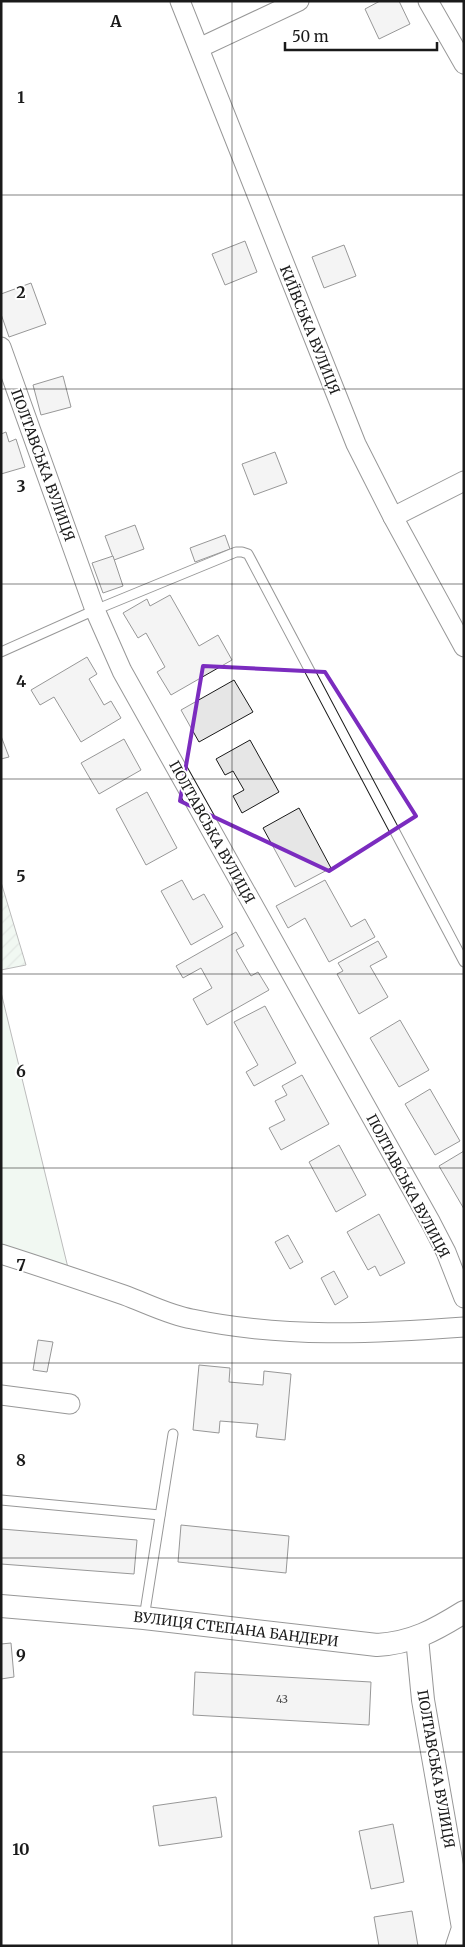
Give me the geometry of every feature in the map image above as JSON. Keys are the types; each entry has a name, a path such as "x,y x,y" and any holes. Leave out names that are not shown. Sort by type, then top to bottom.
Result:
{"street":[{"name":"КИЇВСЬКА ВУЛИЦЯ","path":"180,1 356,444 393,517 464,647"},
{"path":"199,48 299,1"},
{"path":"428,1 464,64"},
{"name":"ПОЛТАВСЬКА ВУЛИЦЯ","path":"1,347 95,610 122,671 431,1223 446,1252 464,1298"},
{"path":"393,517 464,481"},
{"path":"1,1254 70,1276 189,1319 249,1329 290,1332 378,1333 464,1327"},
{"path":"1,1395 70,1404"},
{"name":"ВУЛИЦЯ СТЕПАНА БАНДЕРИ","path":"1,1606 144,1618 378,1645 396,1644 417,1638 464,1612"},
{"name":"ПОЛТАВСЬКА ВУЛИЦЯ","path":"417,1638 423,1700 464,1928"},
{"path":"457,1946 464,1928"}],"lane":[{"path":"1,652 95,610 236,552 248,554 464,962"},
{"path":"144,1618 173,1434"},
{"path":"1,1500 160,1515"}],"highlighted area":[{"path":"203,666 325,672 416,816 329,871 180,801"}],"green space":[{"path":"1,882 26,965 1,970"},
{"path":"1,992 70,1276 1,1254"}],"building":[{"path":"380,1 399,1 410,24 379,39 365,9"},
{"path":"245,241 257,272 225,285 212,254"},
{"path":"344,245 356,276 324,288 312,257"},
{"path":"31,283 46,324 9,337 1,314 1,294"},
{"path":"63,376 71,407 41,415 33,385"},
{"path":"6,432 9,442 16,439 25,467 1,474 1,434"},
{"path":"275,452 287,483 254,495 242,464"},
{"path":"135,525 144,549 114,560 105,536"},
{"path":"225,535 230,549 195,562 190,548"},
{"path":"113,556 123,586 103,593 92,563"},
{"path":"170,595 199,646 218,635 232,660 171,695 157,672 165,667 146,633 138,638 123,613 147,599 150,606"},
{"path":"87,657 97,674 89,679 104,705 111,701 121,718 81,742 54,697 40,705 31,690"},
{"path":"234,680 253,712 199,742 181,710"},
{"path":"1,736 9,757 1,759"},
{"path":"124,739 141,770 99,794 81,763"},
{"path":"250,740 279,792 242,813 233,796 244,790 233,771 225,775 216,759"},
{"path":"147,792 177,848 146,865 116,809"},
{"path":"299,808 331,868 295,887 263,828"},
{"path":"182,880 193,900 204,894 223,927 191,945 161,891"},
{"path":"325,880 351,927 365,919 375,937 329,962 305,918 288,928 276,906"},
{"path":"236,932 244,946 236,950 251,976 258,972 269,990 207,1025 193,999 212,988 201,968 183,978 176,966"},
{"path":"378,941 387,957 370,966 388,997 359,1014 337,974 343,971 338,963"},
{"path":"265,1006 296,1063 254,1086 246,1072 258,1065 234,1022"},
{"path":"400,1020 429,1070 399,1087 370,1038"},
{"path":"302,1075 329,1124 281,1150 269,1128 285,1120 275,1101 287,1095 282,1086"},
{"path":"430,1089 460,1141 435,1155 405,1104"},
{"path":"339,1145 366,1195 336,1212 309,1162"},
{"path":"464,1151 464,1209 439,1166"},
{"path":"379,1214 405,1263 380,1276 375,1266 368,1270 347,1232"},
{"path":"288,1235 303,1262 290,1269 275,1242"},
{"path":"334,1271 348,1297 335,1305 321,1278"},
{"path":"38,1340 53,1342 47,1372 33,1370"},
{"path":"199,1365 230,1368 229,1382 263,1385 264,1371 291,1374 285,1440 256,1437 258,1424 220,1421 219,1433 193,1430"},
{"path":"181,1525 289,1536 286,1573 178,1562"},
{"path":"1,1529 137,1540 134,1574 1,1564"},
{"path":"11,1643 14,1677 1,1679 1,1644"},
{"path":"195,1672 371,1682 369,1725 193,1715"},
{"path":"216,1797 222,1837 159,1846 153,1806"},
{"path":"393,1824 404,1882 371,1889 359,1831"},
{"path":"412,1911 418,1946 379,1946 374,1917"}]}
